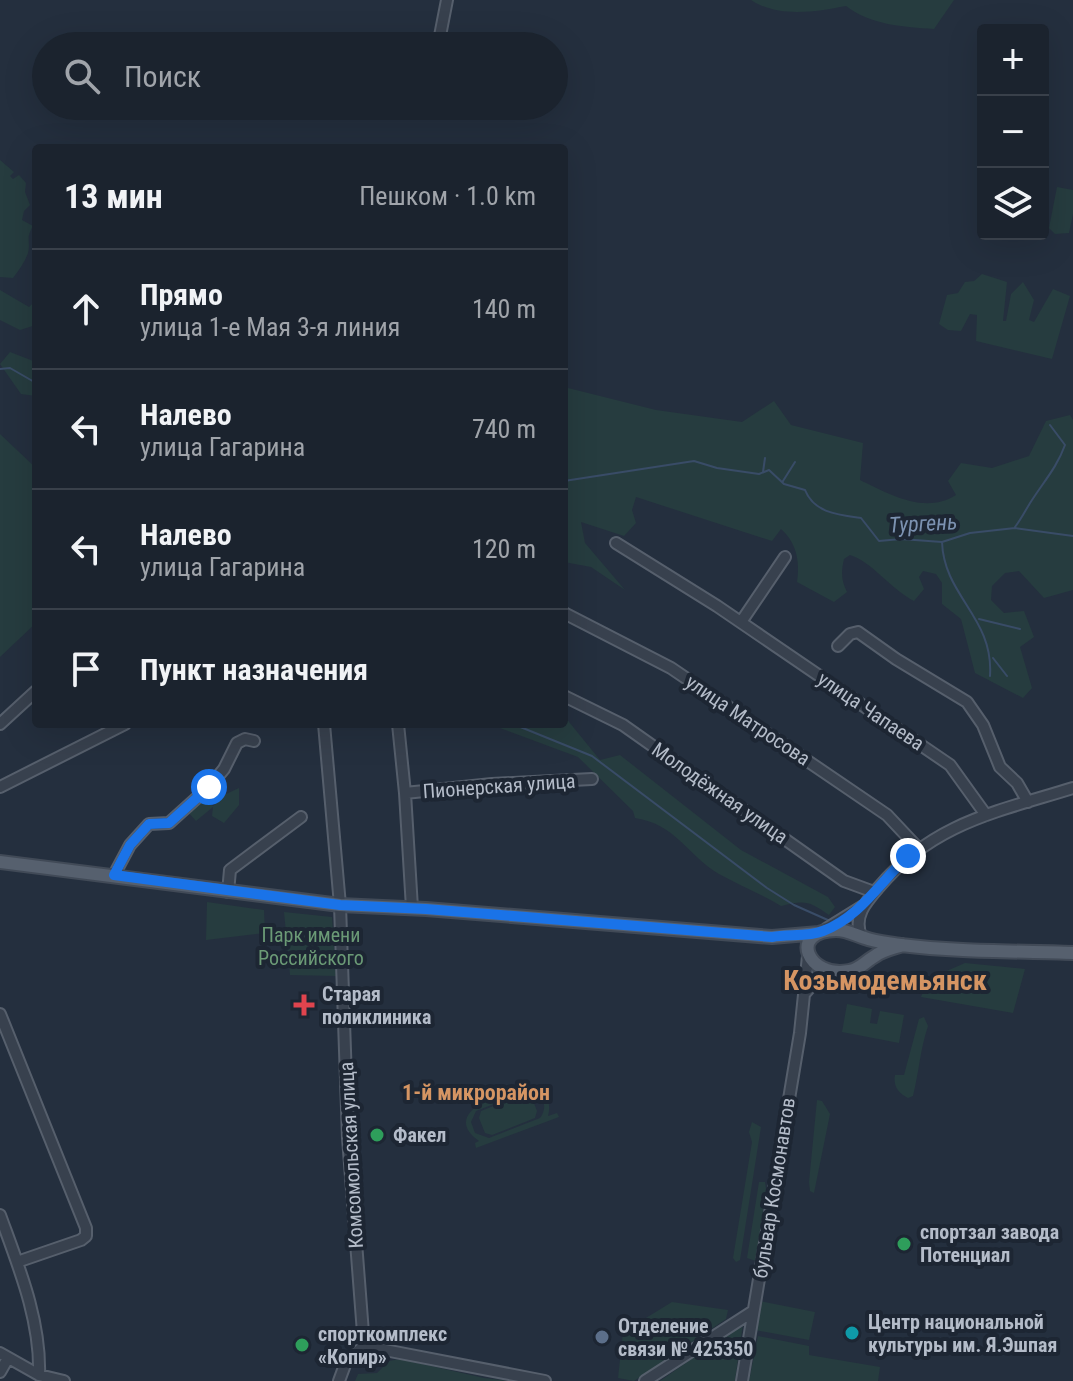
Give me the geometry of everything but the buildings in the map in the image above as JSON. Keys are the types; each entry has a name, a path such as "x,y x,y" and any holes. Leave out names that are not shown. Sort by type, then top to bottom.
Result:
{"main road":[{"path":"0,862 340,905 772,937 793,942 820,968 832,971 848,972 885,950 903,945"},
{"path":"772,937 845,931 903,945 1073,953"},
{"path":"807,953 808,943 821,932"},
{"path":"862,937 868,954 863,964"}],"street":[{"path":"441,32 447,0"},
{"name":"улица Чапаева","path":"616,543 741,622 950,765 986,815"},
{"path":"741,622 785,557"},
{"name":"улица Матросова","path":"568,615 671,668 887,815 918,848"},
{"path":"838,646 850,634 858,632 967,702 983,725 1000,767 1017,783 1028,802"},
{"path":"0,724 32,695"},
{"name":"Молодёжная улица","path":"568,698 623,725 844,881 874,892"},
{"path":"0,787 117,728"},
{"name":"Комсомольская улица","path":"324,728 340,905 348,1138 364,1346"},
{"name":"Пионерская улица","path":"398,728 412,908"},
{"path":"114,875 130,845 149,824 169,823 209,787 224,769 237,743 245,739 254,741"},
{"name":"Пионерская улица","path":"405,793 492,784 592,779"},
{"path":"862,937 858,920 865,904 918,848 951,828 1073,788"},
{"path":"228,892 230,870 301,817"},
{"path":"821,932 865,904"},
{"name":"бульвар Космонавтов","path":"742,1381 805,994 807,953"},
{"path":"805,994 818,978 832,971"},
{"path":"0,1014 86,1228 86,1236 81,1240 17,1262"},
{"path":"0,1215 34,1323 39,1375"},
{"path":"645,1381 752,1312"},
{"path":"339,1381 346,1362 364,1346 545,1381"},
{"path":"0,1372 4,1355 39,1375 64,1381"}],"green space":[{"path":"751,0 954,0 934,29 876,21 846,6 785,11"},
{"path":"0,160 14,172 10,176 13,179 19,175 26,183 25,192 30,205 24,211 22,220 32,228 29,249 22,266 13,278 0,277"},
{"path":"1057,187 1073,190 1069,233 1055,234 1049,228"},
{"path":"982,274 1007,282 1003,321 1006,321 1011,294 1023,282 1034,300 1029,320 1034,322 1053,289 1070,296 1052,359 976,341 977,315 970,314 961,331 948,330 939,324 947,295 958,293 965,282 974,281"},
{"path":"0,290 29,307 32,304 32,326 20,330 0,320"},
{"path":"10,352 32,360 32,395 21,394 0,364"},
{"path":"568,388 656,410 742,422 774,401 791,425 863,443 860,480 895,496 920,503 944,501 956,495 948,481 961,463 992,468 1029,456 1046,421 1070,415 1073,420 1073,590 1044,598 1019,571 1005,573 992,586 991,600 1004,613 1024,611 1034,637 1020,647 1032,688 1023,698 975,673 961,619 942,604 942,583 936,574 923,571 919,577 924,589 914,601 866,563 850,555 844,559 842,568 847,592 834,602 797,582 796,553 791,540 781,529 772,541 636,497 632,510 636,523 624,536 581,522 585,543 625,590 591,567 568,563"},
{"path":"0,434 32,464 32,627 0,657"},
{"path":"568,721 600,760 620,755 741,850 828,897 835,907 829,915 806,903 781,906 708,867 661,827 635,818 633,811 578,757 500,728 568,728"},
{"path":"239,788 239,805 224,823 212,816 213,807 196,821 186,810 203,796 213,806 226,794"},
{"path":"207,902 264,910 265,933 206,940"},
{"name":"Парк имени Российского","path":"284,912 332,917 336,976 290,975"},
{"path":"965,963 1025,969 1013,1013 921,997 928,979"},
{"path":"847,1004 872,1009 870,1023 877,1024 880,1011 904,1015 899,1043 842,1032"},
{"path":"924,1017 928,1026 913,1096 908,1098 897,1089 895,1075 904,1075 919,1019"},
{"path":"530,1086 544,1093 548,1101 548,1116 557,1113 559,1117 476,1148 475,1143 479,1141 468,1130 466,1121 471,1112 493,1097","holes":["527,1091 543,1100 544,1109 540,1118 489,1138 475,1133 471,1122 476,1111"]},
{"path":"524,1094 532,1098 537,1111 535,1118 492,1135 485,1133 479,1118 481,1111"},
{"path":"817,1100 822,1101 830,1114 814,1193 810,1191 809,1182"},
{"path":"752,1122 761,1127 740,1260 736,1262 733,1258 752,1142 749,1132"},
{"path":"759,1182 765,1182 766,1189 756,1261 747,1258"},
{"path":"760,1301 815,1312 809,1340 755,1330"},
{"path":"672,1302 728,1310 726,1319 634,1381 618,1378 623,1332"},
{"path":"743,1323 735,1381 660,1381"},
{"path":"758,1336 809,1346 809,1355 880,1367 878,1381 749,1381"},
{"path":"400,1359 510,1381 355,1381 358,1374 377,1373 389,1361"}],"waterway":[{"name":"Тургень","path":"0,369 10,368 32,381"},
{"path":"1015,527 1065,445 1050,425"},
{"path":"763,472 765,458"},
{"name":"Тургень","path":"568,480 694,461 759,474 769,470 784,484 805,490 814,504 821,508 861,518 879,541 942,542 970,533 1015,528 1073,536"},
{"path":"783,481 795,462"},
{"path":"942,542 951,578 984,638 990,676"},
{"path":"979,619 1020,629"},
{"path":"993,658 1007,676"},
{"path":"523,728 592,756 767,888 794,905 830,921"}],"place":[{"name":"Старая поликлиника","path":"304,1005"},
{"name":"Факел","path":"377,1135"},
{"name":"спортзал завода Потенциал","path":"904,1244"},
{"name":"Центр национальной культуры им. Я.Эшпая","path":"852,1333"},
{"name":"Отделение связи № 425350","path":"602,1337"},
{"name":"спорткомплекс «Копир»","path":"302,1345"}],"district":[{"name":"Козьмодемьянск","path":"885,980"},
{"name":"1-й микрорайон","path":"476,1092"}],"route":[{"path":"209,787 169,823 149,824 126,850 114,875 340,905 772,937 819,933 836,924 865,904 908,856"}]}
